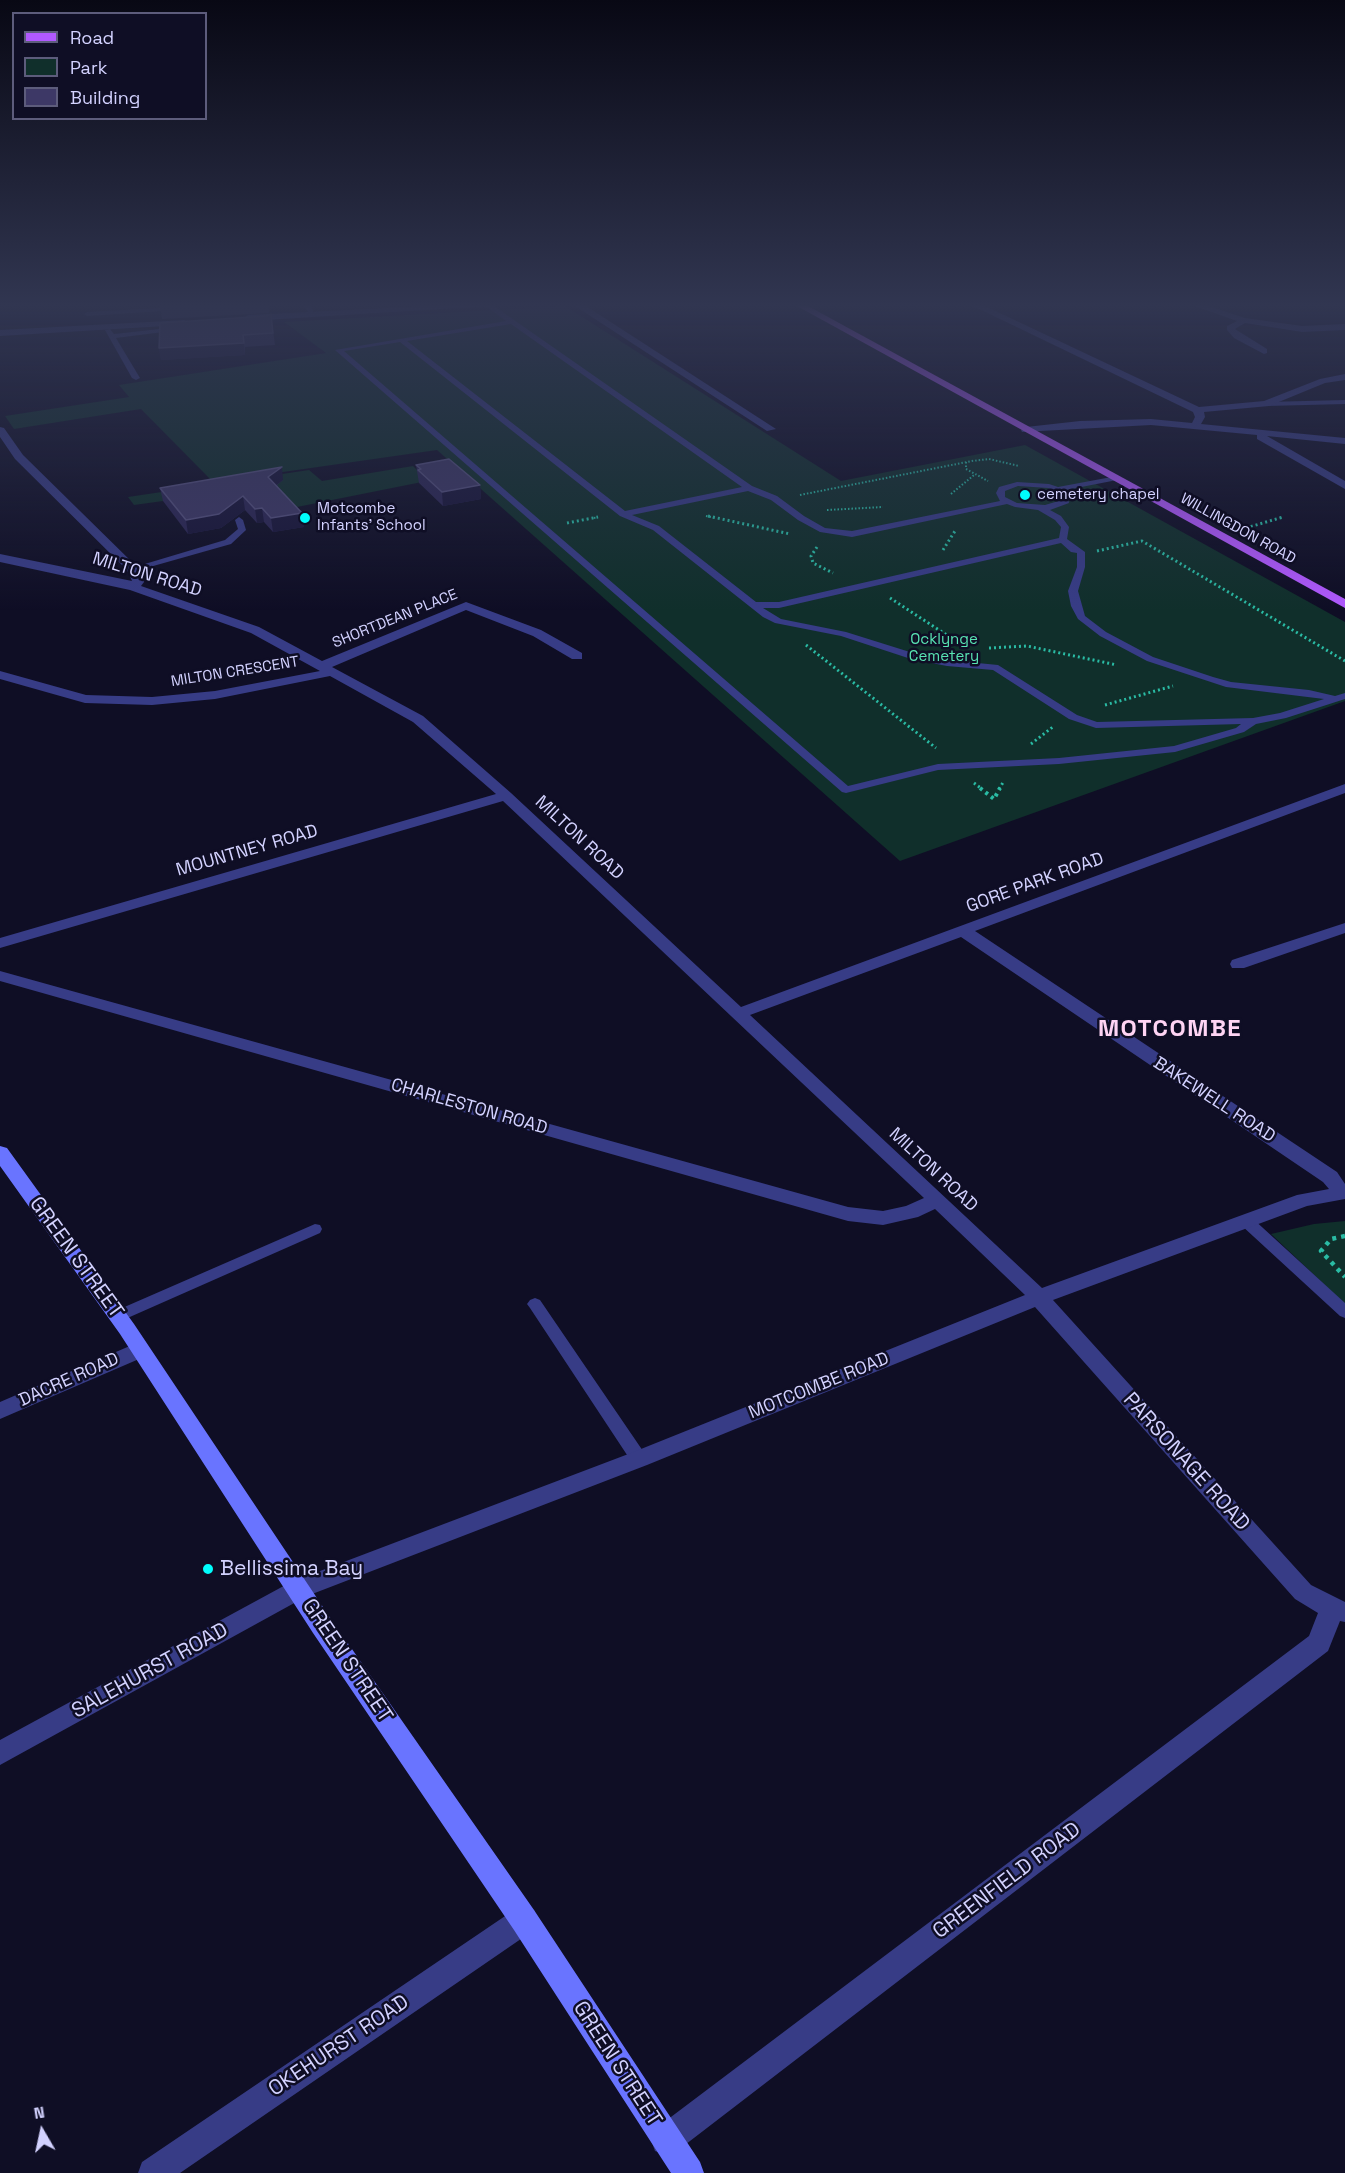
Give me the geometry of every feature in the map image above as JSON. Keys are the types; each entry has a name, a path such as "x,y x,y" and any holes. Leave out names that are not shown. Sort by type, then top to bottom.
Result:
{"main road":[{"name":"WILLINGDON ROAD","path":"985,407 1345,604"}],"street":[{"path":"737,407 771,429"},
{"path":"1192,407 1198,410 1231,407"},
{"path":"1195,426 1200,417 1198,410"},
{"path":"1026,430 1123,421 1345,441"},
{"path":"0,430 19,457 132,569 138,582 133,587"},
{"path":"1255,433 1345,486"},
{"name":"MILTON ROAD","path":"0,558 133,587 255,630 418,719 506,796 1039,1297"},
{"name":"SHORTDEAN PLACE","path":"328,669 466,606 537,633 577,656"},
{"name":"MILTON CRESCENT","path":"0,675 85,699 152,702 215,696 328,669"},
{"name":"GORE PARK ROAD","path":"738,1014 1345,788"},
{"name":"MOUNTNEY ROAD","path":"0,943 506,796"},
{"path":"1238,963 1345,928"},
{"name":"BAKEWELL ROAD","path":"963,931 1330,1177 1343,1193"},
{"name":"CHARLESTON ROAD","path":"0,976 848,1214 883,1218 911,1212 938,1200"},
{"name":"GREEN STREET","path":"0,1152 118,1316 299,1589 524,1920 689,2173"},
{"name":"MOTCOMBE ROAD","path":"299,1589 639,1459 1039,1297 1304,1200 1343,1193"},
{"name":"PARSONAGE ROAD","path":"1039,1297 1303,1592 1339,1610"},
{"name":"DACRE ROAD","path":"0,1411 139,1350"},
{"name":"SALEHURST ROAD","path":"0,1754 299,1589"},
{"name":"GREENFIELD ROAD","path":"666,2140 1319,1643 1339,1610"},
{"name":"OKEHURST ROAD","path":"153,2173 524,1920"}],"lane":[{"path":"404,407 846,790 938,766 1059,761 1175,749 1240,730 1253,721"},
{"path":"488,407 623,514 656,528 753,605 778,621 843,634 911,656 947,663 995,667 1073,717 1096,725 1253,721 1282,716 1345,696"},
{"path":"634,407 749,488 777,500 823,530 841,534 1007,502 1024,507 1041,508 1055,507 1066,501 1064,492 1058,489 1044,485 1017,484 1002,489 1000,494 1007,502"},
{"path":"1058,489 1114,478"},
{"path":"623,514 749,488"},
{"path":"1041,508 1052,513 1065,527 1063,540"},
{"path":"132,569 228,542 242,530 239,520"},
{"path":"753,605 779,604 870,585 1063,540"},
{"path":"1063,540 1074,550 1081,552 1081,567 1073,591 1081,617 1124,647 1150,659 1230,685 1309,693 1334,699"},
{"path":"1246,1221 1345,1312"},
{"path":"118,1316 315,1229"},
{"path":"535,1304 639,1459"}],"path":[{"path":"777,500 989,459 1017,465 1044,485"},
{"path":"966,462 966,469 993,485 1000,494"},
{"path":"945,496 953,493 974,475"},
{"path":"792,511 887,507"},
{"path":"914,574 938,558 968,510"},
{"path":"543,528 615,513 623,514"},
{"path":"713,513 702,515 800,536 841,534"},
{"path":"1236,530 1283,517"},
{"path":"835,574 813,563 811,556 814,549 824,541 841,534"},
{"path":"1081,552 1142,542 1345,661"},
{"path":"870,585 995,667"},
{"path":"778,621 959,766"},
{"path":"973,652 994,646 1027,646 1126,666"},
{"path":"1345,1236 1331,1239 1321,1251 1345,1277"}],"green space":[{"name":"Ocklynge Cemetery","path":"61,407 725,407 841,481 1025,445 1345,622 1345,701 900,861 437,450 213,482 141,409 14,429 5,416"},
{"path":"413,466 424,477 422,482 287,509 163,501 134,505 128,497 309,470 322,481"},
{"path":"1345,1221 1345,1304 1271,1234 1314,1224"}],"building":[{"path":"449,459 480,485 442,492 418,470 421,469 416,465"},
{"path":"282,467 268,477 302,513 271,518 262,508 255,509 243,496 219,514 186,520 160,488"}],"place":[{"name":"cemetery chapel","path":"1025,495"},
{"name":"Motcombe Infants' School","path":"305,518"},
{"name":"Bellissima Bay","path":"208,1569"}],"district":[{"name":"MOTCOMBE","path":"1170,1029"}]}
